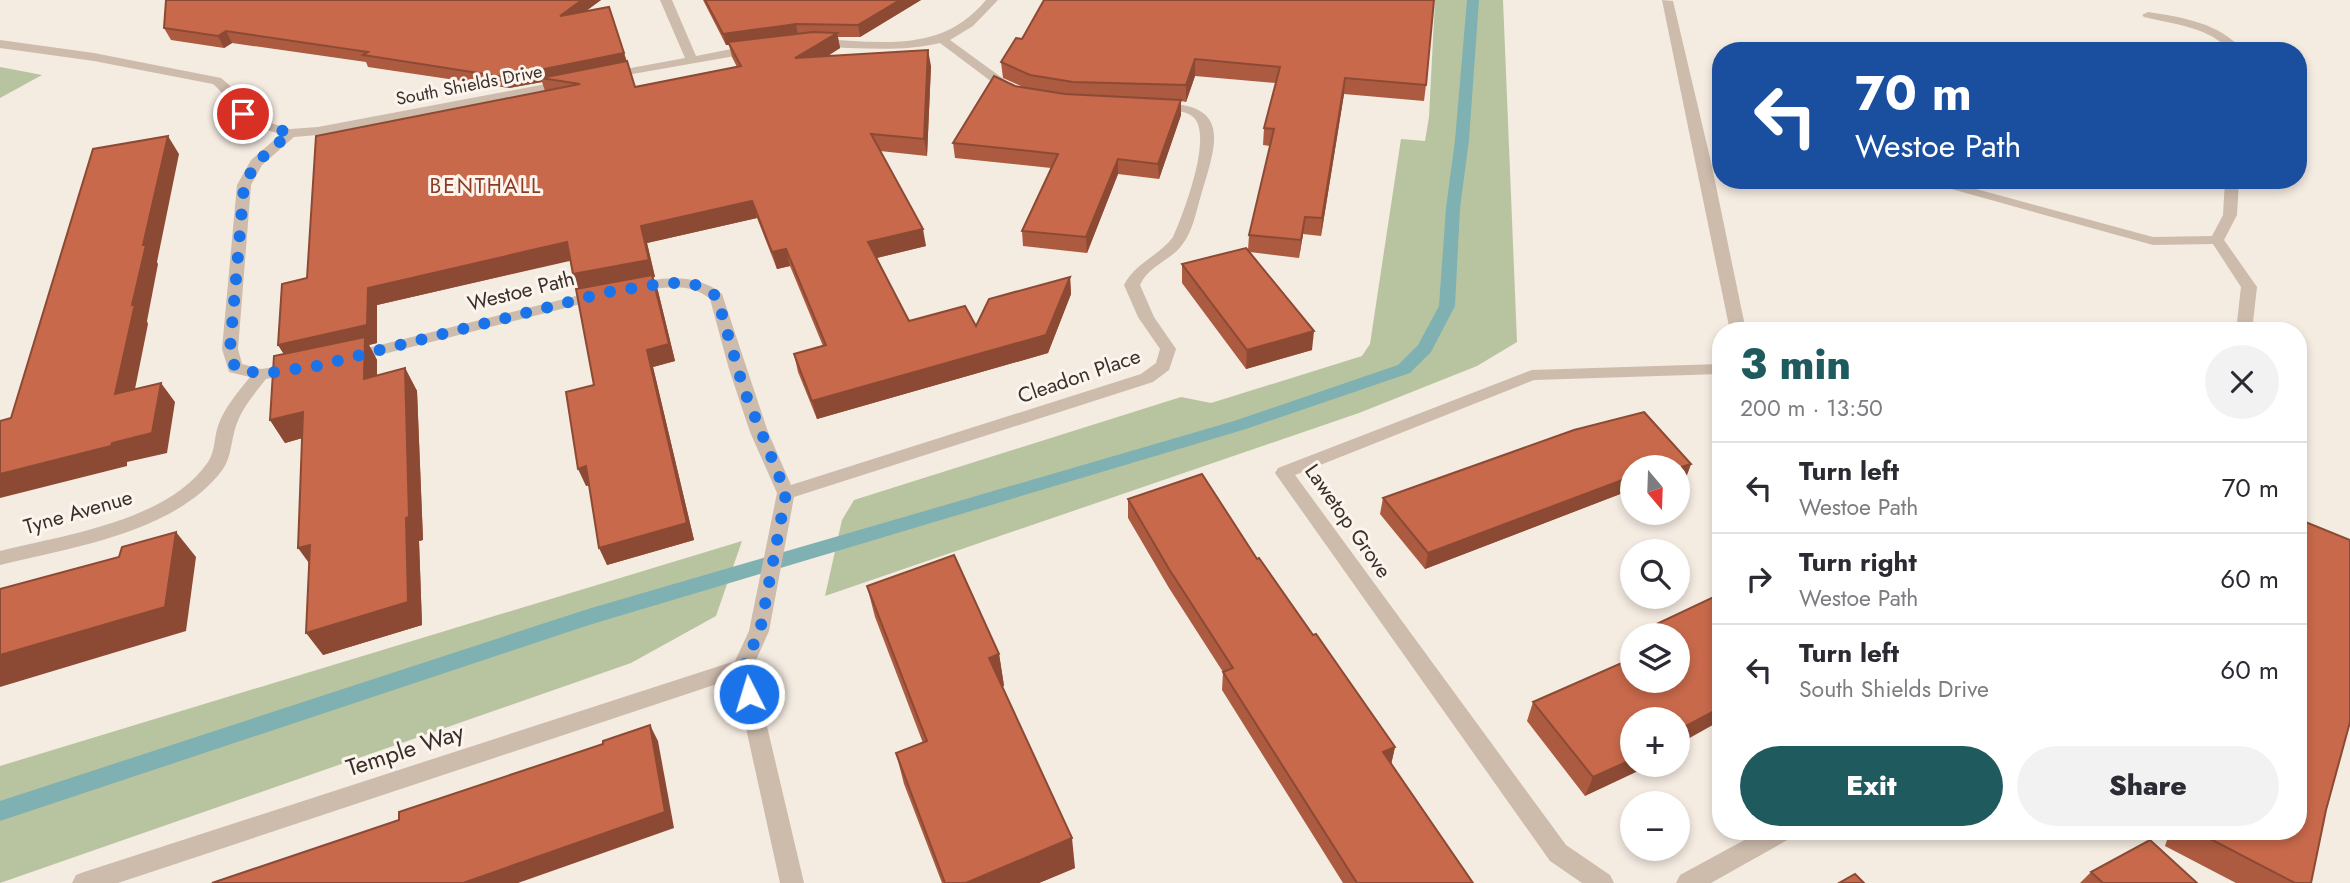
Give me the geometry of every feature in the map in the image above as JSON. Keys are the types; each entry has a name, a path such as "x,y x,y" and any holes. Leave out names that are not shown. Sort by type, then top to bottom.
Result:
{"street":[{"path":"666,0 691,59"},
{"path":"804,43 916,43 942,39 981,15 992,0"},
{"path":"1667,1 1704,162 1736,322"},
{"path":"2148,15 2171,18 2227,42"},
{"path":"942,39 1007,89 1023,96"},
{"name":"South Shields Drive","path":"0,44 94,57 217,81 230,92 243,114 262,125 290,133 395,117 691,59 766,47"},
{"name":"Cleadon Place","path":"786,493 1147,378 1163,366 1168,349 1146,317 1132,285 1136,274 1169,252 1179,239 1208,154 1208,129 1197,114 1185,108 1147,106"},
{"path":"261,374 235,368 230,349 244,185 256,163 290,133"},
{"path":"1704,162 1712,162"},
{"path":"1959,189 2153,241 2217,240"},
{"path":"2217,240 2230,215 2231,189"},
{"path":"2217,240 2249,287 2245,322"},
{"name":"Westoe Path","path":"261,374 323,364 608,292 666,283 689,283 706,288 717,297 741,382 759,432 786,493"},
{"name":"Lawetop Grove","path":"1602,883 1558,852 1284,472 1532,375 1712,369"},
{"name":"Tyne Avenue","path":"0,558 133,523 194,490 218,463 228,423 240,398 261,374"},
{"path":"786,493 760,631 743,667 792,883"},
{"name":"Temple Way","path":"84,883 743,667"},
{"path":"1688,883 1767,840"}],"green space":[{"path":"1435,0 1503,0 1517,342 1477,366 1359,413 825,596 842,520 854,500 1181,397 1211,403 1362,356 1370,344 1401,139 1425,141 1429,117"},
{"path":"0,67 42,75 0,98"},
{"path":"742,541 716,616 631,663 0,883 0,766"}],"building":[{"path":"166,0 582,0 560,16 609,7 624,53 504,77 363,55 368,52 226,31 218,36 164,28"},
{"path":"705,0 900,0 858,25 796,24 723,34"},
{"path":"1044,0 1434,0 1426,85 1345,78 1322,218 1305,217 1301,240 1249,235 1274,129 1264,128 1280,67 1195,59 1186,85 1073,82 1030,75 1001,62 1016,38 1022,39"},
{"path":"813,32 837,33 795,58 928,50 924,139 871,134 923,229 868,242 909,321 965,306 976,326 989,299 1070,277 1046,335 812,401 794,354 826,345 786,249 772,252 752,201 641,226 649,260 573,274 567,242 368,288 367,325 278,345 282,284 307,278 316,136 580,84 541,78 627,61 635,87 741,66 728,42"},
{"path":"994,76 1015,86 1065,94 1181,100 1158,164 1118,159 1086,237 1022,231 1058,154 953,143"},
{"path":"168,136 143,245 146,245 132,305 135,304 115,394 161,383 152,433 0,474 0,421 11,418 93,149"},
{"path":"1246,248 1314,331 1247,350 1182,264"},
{"path":"652,275 669,344 647,350 687,523 599,548 586,466 578,469 566,392 594,385 576,289"},
{"path":"365,337 364,379 405,368 408,602 306,633 310,545 298,548 303,412 270,420 274,356"},
{"path":"1644,412 1683,455 1620,455 1620,481 1428,553 1383,498 1574,430"},
{"path":"1202,474 1257,559 1259,558 1313,635 1316,634 1395,747 1383,752 1473,883 1357,883 1223,672 1233,668 1169,569 1128,499"},
{"path":"2307,523 2350,540 2350,722 2326,810 2311,883 2295,883 2212,840 2307,840"},
{"path":"176,532 165,607 0,655 0,589 119,557 122,547"},
{"path":"954,555 999,654 989,658 1072,838 966,883 945,883 896,753 927,741 867,586"},
{"path":"1712,598 1712,712 1690,724 1690,707 1620,707 1620,765 1593,777 1533,702 1620,664 1620,693 1690,693 1690,623 1659,623"},
{"path":"650,725 665,812 463,883 212,883 399,820 399,812 603,744 603,741"},
{"path":"2150,840 2197,883 2103,883 2091,872"},
{"path":"1855,874 1864,883 1839,883"}],"waterway":[{"path":"0,811 588,617 1240,425 1404,369 1425,348 1447,306 1453,208 1462,140 1473,0"}],"district":[{"name":"BENTHALL","path":"486,186"}],"route":[{"path":"243,114 262,125 290,133 256,163 244,185 230,349 235,368 261,374 317,366 608,292 666,283 689,283 706,288 717,297 744,390 786,493 760,631 743,667 749,694"}]}
